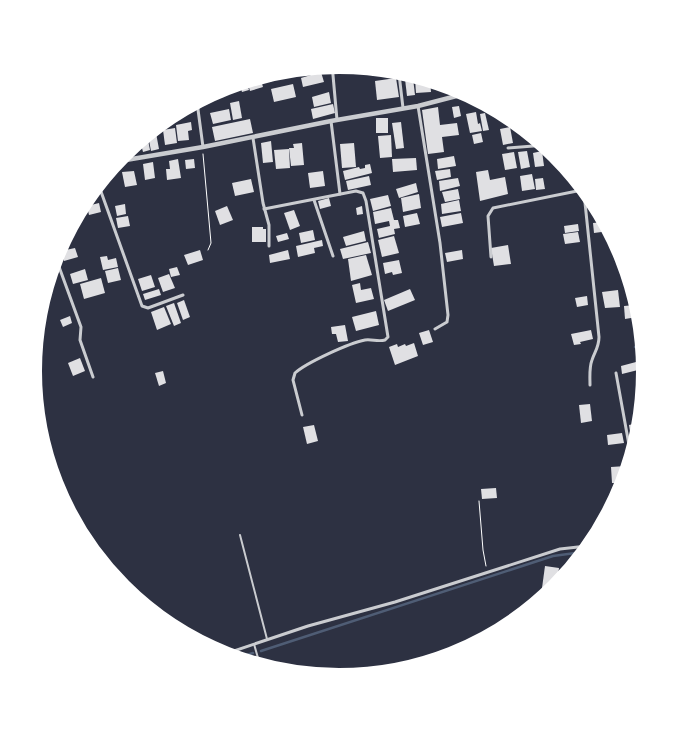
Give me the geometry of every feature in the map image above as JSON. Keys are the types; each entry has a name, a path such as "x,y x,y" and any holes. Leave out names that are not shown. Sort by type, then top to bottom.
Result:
{"street":[{"path":"333,71 337,120"},
{"path":"399,77 403,108"},
{"path":"126,160 253,138 337,120 418,106 458,96"},
{"path":"198,106 203,147"},
{"path":"418,106 440,243 448,315 446,322 435,329"},
{"path":"332,121 340,194"},
{"path":"253,138 264,210 269,225 269,246"},
{"path":"508,148 537,146"},
{"path":"100,191 142,306 148,308 183,295"},
{"path":"264,210 360,191 365,196 388,337 385,340 369,340 352,344 298,370 293,376 293,380 302,415"},
{"path":"491,257 488,216 493,208 579,192"},
{"path":"584,198 599,337 599,346 592,359 590,368 590,385"},
{"path":"314,200 333,256"},
{"path":"59,266 81,327 80,340 93,376"},
{"path":"616,373 629,447"},
{"path":"231,652 308,626 395,602 560,549 583,546"}],"lane":[{"path":"240,535 267,639"},
{"path":"254,644 259,661"}],"path":[{"path":"203,147 211,243 208,250"},
{"path":"479,501 483,550 487,572"}],"building":[{"path":"321,72 324,82 303,87 301,78"},
{"path":"396,78 399,97 377,100 375,81"},
{"path":"405,79 413,80 415,95 407,96"},
{"path":"261,81 263,87 250,91 248,85"},
{"path":"415,81 430,85 431,92 416,93"},
{"path":"293,84 296,97 274,102 271,89"},
{"path":"247,85 249,90 242,92 241,88"},
{"path":"329,92 331,103 314,107 312,97"},
{"path":"239,101 242,118 233,120 230,103"},
{"path":"333,104 335,113 313,119 311,109"},
{"path":"459,106 461,116 454,118 452,107"},
{"path":"438,107 440,125 457,123 459,135 442,137 444,152 428,154 422,110"},
{"path":"229,109 231,120 213,124 210,113"},
{"path":"476,112 478,124 480,123 482,131 470,133 466,114"},
{"path":"485,113 489,130 483,131 480,114"},
{"path":"376,118 388,118 388,133 376,133"},
{"path":"250,119 253,133 215,141 212,127"},
{"path":"191,122 192,130 188,131 189,140 178,141 176,125"},
{"path":"401,122 404,148 396,149 392,123"},
{"path":"510,127 513,143 503,145 500,129"},
{"path":"175,128 177,143 165,145 163,130"},
{"path":"156,133 159,149 151,151 149,139"},
{"path":"481,133 483,142 474,144 472,135"},
{"path":"391,135 392,157 380,158 378,136"},
{"path":"148,140 150,150 143,152 141,146"},
{"path":"271,141 273,162 263,163 261,143"},
{"path":"302,143 304,165 291,166 289,148 294,148 293,144"},
{"path":"354,143 356,167 342,168 340,144"},
{"path":"289,149 290,168 276,169 274,150"},
{"path":"527,151 530,167 521,169 518,152"},
{"path":"542,151 544,166 535,167 533,153"},
{"path":"514,152 517,168 505,170 502,154"},
{"path":"454,156 456,166 438,169 437,159"},
{"path":"416,158 417,170 393,172 392,159"},
{"path":"178,159 181,178 167,180 166,169 170,169 169,161"},
{"path":"194,159 195,168 186,169 185,160"},
{"path":"153,162 155,178 145,180 143,164"},
{"path":"370,164 372,173 345,180 343,171 359,167 360,169 365,168 365,165"},
{"path":"450,169 451,177 437,180 435,171"},
{"path":"488,170 490,180 505,177 508,194 480,201 476,172"},
{"path":"134,171 137,185 125,187 122,172"},
{"path":"323,171 325,186 310,188 308,173"},
{"path":"532,174 535,189 522,191 520,176"},
{"path":"369,176 371,185 348,190 346,181"},
{"path":"458,178 460,186 440,191 439,181"},
{"path":"543,178 545,189 536,190 535,179"},
{"path":"251,179 254,192 235,196 232,183"},
{"path":"416,183 418,192 399,198 396,189"},
{"path":"458,189 460,199 445,202 442,192"},
{"path":"419,194 421,208 403,212 401,198"},
{"path":"388,195 391,206 373,211 370,199"},
{"path":"329,198 331,206 320,209 318,201"},
{"path":"459,200 461,211 442,214 441,204"},
{"path":"99,203 101,212 89,215 89,206"},
{"path":"125,204 126,214 117,216 115,206"},
{"path":"227,206 233,220 220,225 215,211"},
{"path":"362,206 363,214 357,215 356,208"},
{"path":"391,208 394,220 398,220 400,228 394,229 395,234 379,238 377,229 390,226 389,221 375,224 373,212"},
{"path":"294,210 300,226 290,230 284,213"},
{"path":"417,213 420,224 405,227 403,216"},
{"path":"461,213 463,223 442,227 440,217"},
{"path":"128,216 130,226 118,228 116,218"},
{"path":"600,222 604,232 594,233 593,223"},
{"path":"578,224 579,231 565,233 564,226"},
{"path":"252,227 263,227 263,229 266,229 266,242 252,242"},
{"path":"313,230 315,240 301,243 299,233"},
{"path":"364,231 366,241 346,246 343,237"},
{"path":"578,232 580,242 565,244 563,234"},
{"path":"287,233 289,239 278,242 276,236"},
{"path":"394,236 399,253 382,257 378,240"},
{"path":"322,240 323,246 314,248 315,253 298,257 296,246"},
{"path":"368,242 371,253 343,259 340,249"},
{"path":"508,245 511,264 494,266 491,248"},
{"path":"75,248 78,257 64,261 62,256 65,250"},
{"path":"200,250 203,260 188,265 184,255"},
{"path":"288,250 290,259 270,263 269,255"},
{"path":"462,250 463,259 447,262 445,253"},
{"path":"366,255 372,275 351,281 348,259"},
{"path":"107,256 108,260 116,258 118,267 103,270 100,257"},
{"path":"399,260 402,273 393,275 392,272 385,274 383,263"},
{"path":"177,267 180,275 171,277 169,269"},
{"path":"118,268 121,280 108,283 105,271"},
{"path":"85,269 88,280 73,284 70,274"},
{"path":"169,274 175,288 163,292 158,278"},
{"path":"151,275 155,287 142,291 138,279"},
{"path":"101,278 105,293 84,299 80,284"},
{"path":"360,283 361,290 371,288 374,299 356,303 352,285"},
{"path":"159,289 161,295 145,300 143,294"},
{"path":"410,289 415,300 388,311 384,300"},
{"path":"618,290 620,307 605,308 602,292"},
{"path":"587,296 588,305 577,307 575,298"},
{"path":"184,300 190,317 183,320 177,303"},
{"path":"174,303 181,323 174,326 166,306"},
{"path":"631,305 634,318 625,319 624,306"},
{"path":"164,307 171,324 157,330 151,312"},
{"path":"376,311 379,325 356,331 352,317"},
{"path":"70,316 72,323 63,327 60,320"},
{"path":"345,325 348,341 338,342 336,334 332,334 331,327"},
{"path":"429,330 433,342 423,345 419,333"},
{"path":"591,330 593,339 574,345 571,334"},
{"path":"414,343 418,356 395,365 389,347 397,344 398,347 405,344 406,346"},
{"path":"80,358 85,371 73,376 68,363"},
{"path":"636,362 638,370 622,374 621,366"},
{"path":"163,371 166,383 159,386 155,373"},
{"path":"590,404 592,421 581,423 579,405"},
{"path":"634,424 631,438 629,425"},
{"path":"314,425 318,441 307,444 303,427"},
{"path":"622,433 624,443 608,445 607,435"},
{"path":"624,466 617,483 612,483 611,467"},
{"path":"496,488 497,498 482,499 481,489"},
{"path":"545,566 559,568 558,577 546,589 542,588"}],"waterway":[{"path":"261,651 553,556 578,553"},
{"path":"242,656 253,653"}]}
